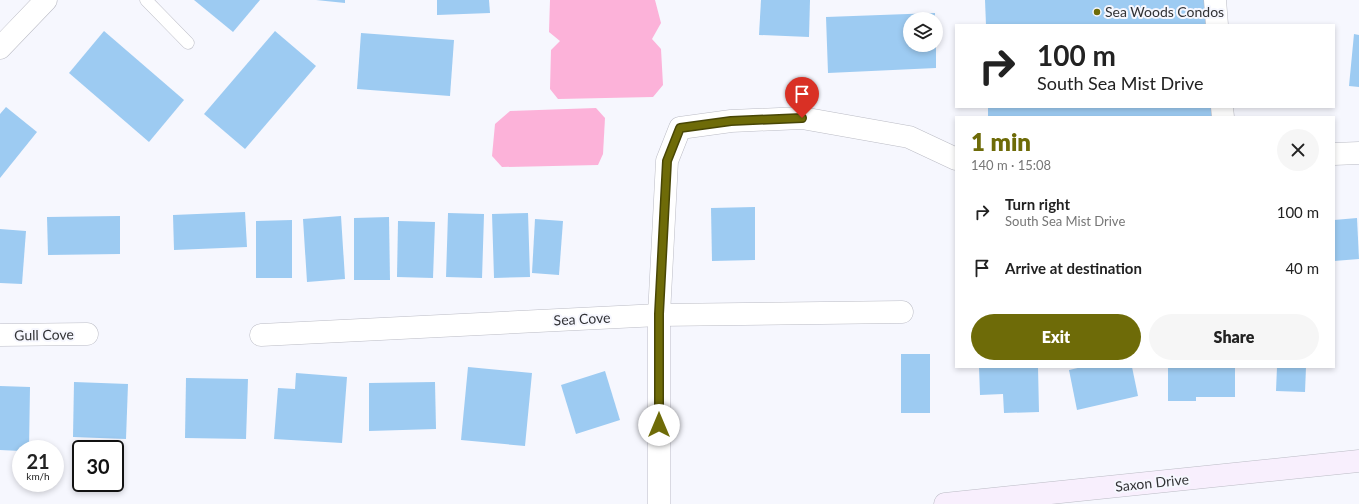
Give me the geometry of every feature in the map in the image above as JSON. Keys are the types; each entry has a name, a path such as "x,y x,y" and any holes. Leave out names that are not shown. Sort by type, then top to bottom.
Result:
{"street":[{"path":"0,48 46,0"},
{"path":"1215,0 1217,24"},
{"path":"659,504 659,314 667,161 680,128 731,121 802,118 909,137 955,159"},
{"path":"1335,154 1359,153"},
{"name":"Sea Cove","path":"261,335 659,314 902,312"},
{"name":"Gull Cove","path":"0,335 87,334"},
{"name":"Saxon Drive","path":"945,504 1359,461"}],"lane":[{"path":"146,0 188,43"}],"shaded area":[{"path":"550,0 655,0 661,23 652,39 661,49 663,85 653,97 558,99 550,89 551,50 560,41 549,32"},
{"path":"596,108 605,118 603,154 598,165 502,167 492,156 495,124 510,111"}],"building":[{"path":"194,0 260,0 233,32"},
{"path":"316,0 345,0 345,3"},
{"path":"437,0 489,0 490,13 437,15"},
{"path":"761,0 810,0 809,37 759,35"},
{"name":"Sea Woods Condos","path":"985,0 1208,0 1210,24 986,24"},
{"path":"903,14 903,52 936,52 936,68 828,73 826,17"},
{"path":"104,31 184,100 149,142 69,73"},
{"path":"275,31 316,66 245,149 204,114"},
{"path":"361,33 454,40 450,96 357,89"},
{"path":"1354,34 1359,35 1359,87 1349,86"},
{"path":"6,107 37,132 0,178 0,114"},
{"path":"988,108 1215,108 1216,116 988,116"},
{"path":"755,207 755,260 712,261 711,208"},
{"path":"245,212 247,247 174,250 173,215"},
{"path":"448,213 484,214 482,278 446,277"},
{"path":"528,213 530,277 494,278 492,214"},
{"path":"120,216 120,254 48,255 47,217"},
{"path":"341,216 345,279 307,282 303,219"},
{"path":"389,217 390,280 354,280 354,218"},
{"path":"1357,218 1359,259 1335,261 1335,220"},
{"path":"535,219 563,221 559,275 532,273"},
{"path":"292,220 292,278 256,278 256,221"},
{"path":"398,221 435,222 433,278 397,277"},
{"path":"0,229 26,231 22,284 0,283"},
{"path":"901,354 930,354 930,413 901,413"},
{"path":"468,367 532,373 525,446 461,440"},
{"path":"979,368 1038,368 1039,412 1004,413 1003,394 980,395"},
{"path":"1078,368 1132,368 1138,396 1077,410 1069,370"},
{"path":"1168,368 1235,368 1235,397 1196,397 1196,401 1168,401"},
{"path":"1277,368 1306,368 1305,392 1276,391"},
{"path":"605,371 620,420 576,434 561,385"},
{"path":"296,373 347,377 342,443 274,439 278,388 295,389"},
{"path":"186,378 248,379 246,439 185,438"},
{"path":"74,382 128,384 126,439 73,437"},
{"path":"435,382 436,429 369,431 369,383"},
{"path":"0,386 30,387 29,440 12,440 12,451 0,450"}],"place":[{"name":"Sea Woods Condos","path":"1097,12"}],"route":[{"path":"659,425 659,314 667,161 680,128 731,121 802,118"}]}
